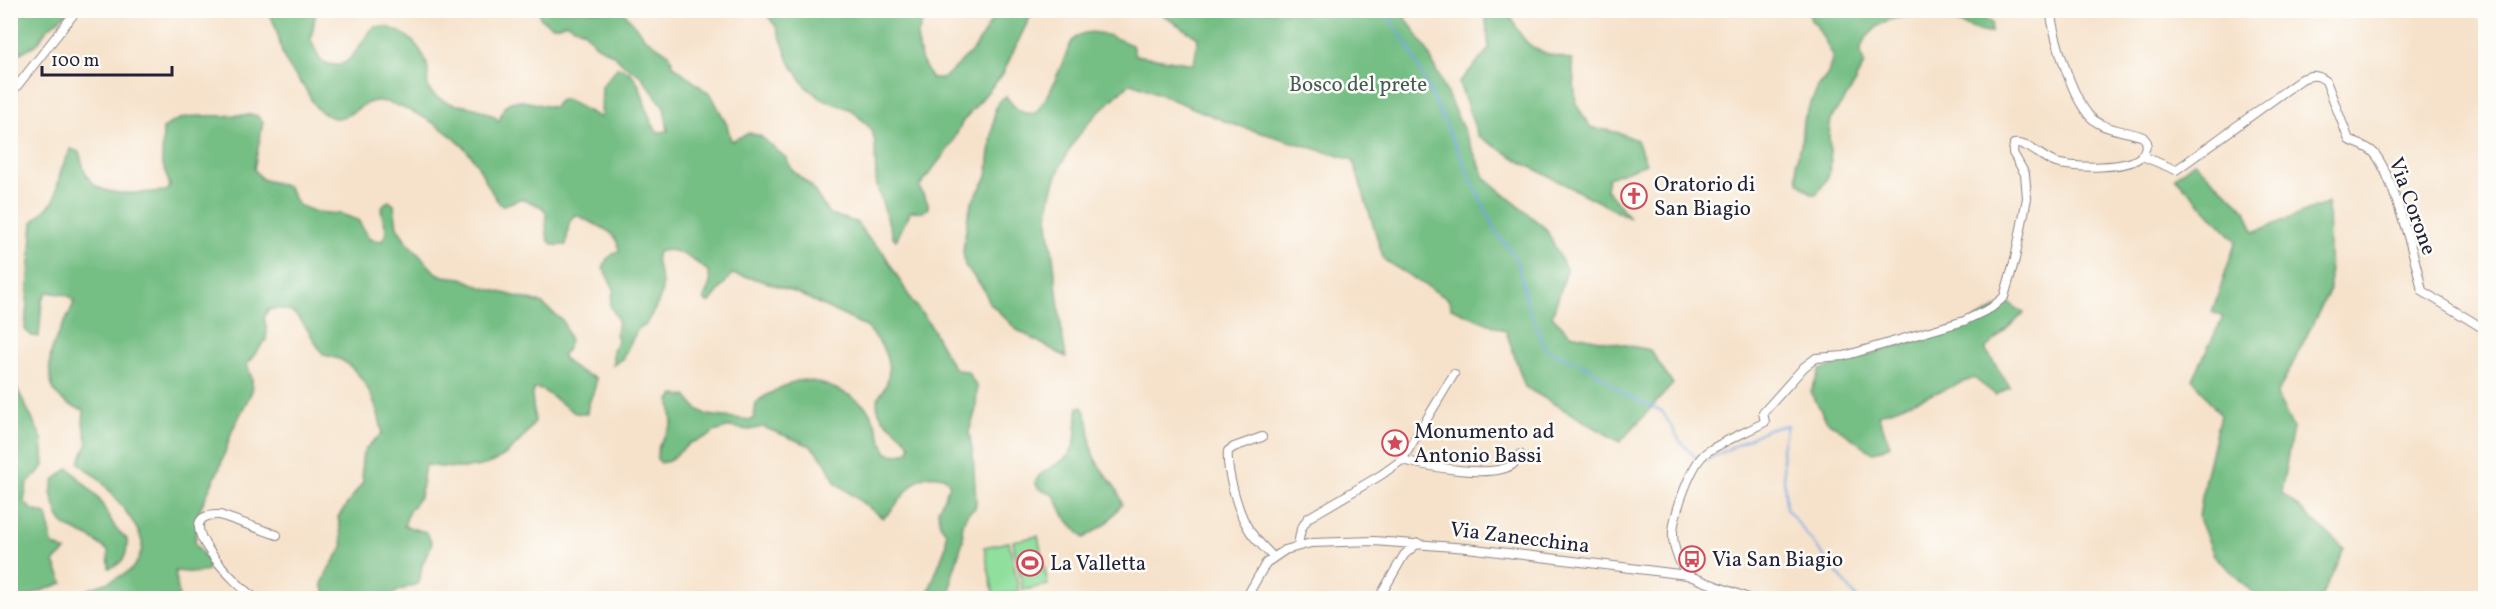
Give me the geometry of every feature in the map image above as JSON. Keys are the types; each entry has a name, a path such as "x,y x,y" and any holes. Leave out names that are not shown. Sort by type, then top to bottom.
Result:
{"street":[{"path":"10,95 77,10"},
{"path":"1748,598 1687,575 1676,555 1673,532 1677,513 1698,460 1707,452 1765,422 1763,413 1797,374 1816,358 1844,356 1964,321 1991,308 2004,297 2015,259 2027,198 2025,174 2012,147 2013,144 2019,144 2046,159 2069,166 2117,165 2134,161 2142,156 2147,142 2144,137 2097,123 2083,105 2060,55 2050,10"},
{"name":"Via Corone","path":"2142,156 2176,170 2302,79 2319,75 2326,81 2349,140 2375,153 2380,163 2394,193 2422,291 2486,330"},
{"path":"1299,545 1301,529 1308,518 1402,460 1454,374"},
{"path":"1262,437 1234,447 1228,451 1227,460 1236,498 1248,529 1273,557"},
{"path":"1402,460 1429,467 1477,471 1506,468 1515,464 1520,454"},
{"path":"255,598 243,591 209,551 201,539 200,527 204,518 212,514 277,535"},
{"path":"1246,598 1260,573 1273,557 1299,545 1339,541 1418,543"},
{"name":"Via Zanecchina","path":"1379,598 1404,555 1418,543 1687,575"}],"green space":[{"path":"1876,9 1934,11 1980,17 1992,23 1991,33 1987,33 1938,19 1902,17 1881,24 1870,34 1861,49 1864,65 1831,120 1829,174 1816,194 1812,194 1798,182 1796,162 1801,145 1803,121 1818,87 1828,74 1832,54 1808,11"},
{"path":"11,10 70,11 47,29 37,44 11,58"},
{"path":"265,11 316,11 311,40 320,60 330,65 346,62 374,27 391,28 407,36 419,49 428,68 429,89 436,97 478,109 495,116 498,122 504,107 511,102 523,101 554,107 559,101 565,99 601,118 602,86 618,67 626,70 637,81 654,127 658,132 668,131 664,107 641,76 614,55 596,45 584,31 566,23 559,26 550,25 540,18 539,11 623,11 645,38 669,54 674,66 712,96 727,125 731,141 749,133 760,136 786,158 793,171 811,186 829,214 856,222 883,252 912,301 929,323 952,365 957,370 967,371 977,387 976,409 969,432 976,502 975,508 968,513 962,524 963,540 952,577 950,598 926,598 946,546 946,532 940,524 938,510 950,485 946,478 934,475 917,481 883,518 836,483 825,462 811,446 763,427 749,430 730,427 690,443 669,461 661,463 657,459 660,444 672,423 670,400 674,395 686,396 696,408 707,415 751,420 754,418 756,403 797,381 824,385 855,399 871,415 887,453 895,455 908,452 910,446 906,440 879,413 878,397 888,379 889,370 884,351 865,326 797,293 760,280 732,274 707,303 704,299 710,283 708,271 678,252 664,250 658,252 657,257 662,285 659,301 645,326 639,327 622,359 613,365 613,350 618,341 616,333 618,320 610,305 614,289 603,268 607,259 619,250 618,243 610,232 574,215 569,223 566,245 553,245 548,240 546,214 540,206 520,199 502,206 477,164 463,146 444,130 411,111 391,103 375,101 341,118 327,115 314,105 288,66 273,20"},
{"path":"764,11 923,11 925,14 917,37 921,59 931,78 944,78 975,48 997,11 1037,11 1029,19 1002,75 963,121 951,145 919,187 928,203 928,208 923,212 911,211 896,240 893,237 876,183 875,142 871,129 852,110 822,99 806,87 789,61 777,28"},
{"name":"Bosco del prete","path":"1157,11 1401,11 1426,48 1486,179 1546,229 1567,271 1552,316 1570,334 1650,350 1673,384 1620,442 1525,387 1506,331 1451,308 1448,299 1384,260 1353,160 1232,124 1132,83 1085,127 1066,156 1053,187 1048,226 1066,357 1017,330 990,303 983,288 965,266 963,251 972,202 987,177 995,110 999,101 1006,96 1019,110 1031,114 1036,113 1050,92 1071,43 1084,33 1108,35 1132,45 1135,55 1194,64 1198,38"},
{"path":"1485,11 1509,11 1525,41 1539,51 1572,60 1576,104 1590,127 1620,133 1637,140 1646,164 1608,178 1606,189 1630,218 1525,164 1478,136 1459,83 1489,49"},
{"path":"256,115 263,122 254,169 262,179 288,187 298,205 316,212 341,214 358,220 369,239 381,241 386,231 382,209 389,201 394,205 397,227 406,241 435,272 443,276 462,278 481,287 541,303 563,321 570,341 562,355 577,370 596,378 587,414 575,413 541,389 534,389 532,396 535,422 511,450 499,459 475,467 425,465 420,497 409,511 404,526 426,532 432,543 422,565 419,583 398,591 388,598 327,598 322,584 329,568 343,547 338,517 363,482 363,454 369,444 382,434 381,425 366,385 353,369 341,360 324,355 296,315 279,309 268,310 264,317 266,340 247,364 252,379 252,391 232,431 220,467 198,513 195,543 208,561 208,570 198,573 175,571 179,598 70,598 129,571 139,558 142,542 135,526 116,499 97,477 79,462 88,443 83,423 84,410 65,402 59,397 51,383 51,353 74,302 68,295 47,292 42,300 39,337 32,336 25,330 33,222 54,201 61,170 71,149 79,152 89,179 104,190 125,193 167,191 170,186 162,162 163,129 179,119 188,117"},
{"path":"2194,162 2246,210 2254,232 2328,203 2330,289 2277,395 2293,428 2281,492 2344,548 2321,598 2258,598 2214,555 2199,518 2204,483 2220,415 2193,379 2223,317 2212,312 2236,241 2175,177"},
{"path":"2008,302 2024,313 1985,349 2010,387 1996,395 1974,378 1878,415 1890,445 1873,453 1826,420 1811,392 1820,370 1969,323"},
{"path":"11,376 42,439 44,466 27,484 24,502 33,510 46,514 53,545 66,551 54,562 63,583 21,598 10,589"},
{"path":"1078,407 1082,407 1089,424 1096,461 1117,490 1122,504 1106,524 1084,538 1064,516 1054,495 1039,489 1035,483 1041,474 1062,461 1073,448"},
{"path":"69,468 99,499 116,529 127,539 124,558 114,566 109,568 108,551 91,538 65,526 58,516 51,493 54,480"},
{"name":"La Valletta","path":"1038,536 1048,585 1023,590 1013,541"},
{"path":"1009,542 1019,591 994,596 984,547"}],"waterway":[{"path":"1384,10 1410,49 1497,234 1516,260 1528,305 1545,349 1588,367 1627,396 1662,411 1680,441 1697,459"},
{"path":"1702,460 1707,460 1768,429 1787,425 1782,449 1786,508 1857,598"}],"place":[{"name":"Oratorio di San Biagio","path":"1634,196"},
{"name":"Monumento ad Antonio Bassi","path":"1395,443"},
{"name":"Via San Biagio","path":"1692,559"},
{"name":"La Valletta","path":"1030,563"}]}
